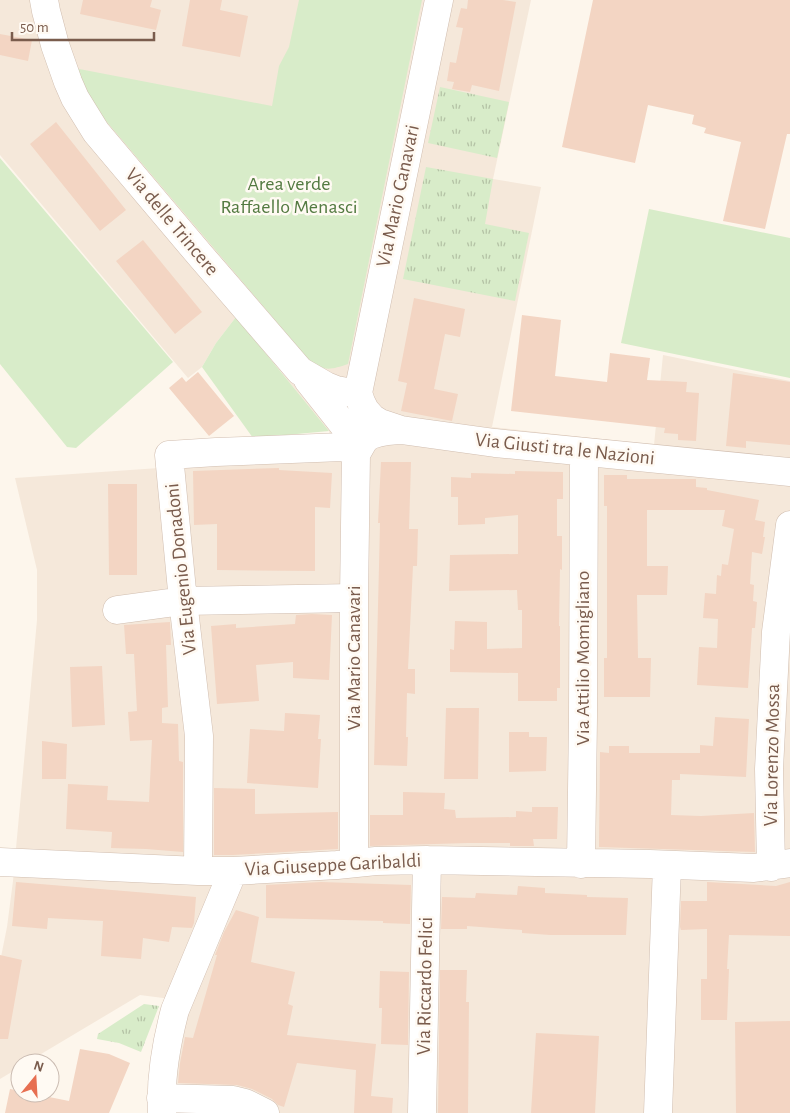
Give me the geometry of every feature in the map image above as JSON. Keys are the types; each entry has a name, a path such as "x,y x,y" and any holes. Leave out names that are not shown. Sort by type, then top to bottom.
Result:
{"street":[{"name":"Via delle Trincere","path":"44,0 55,45 68,82 75,98 96,132 300,370 336,390 358,393"},
{"name":"Via Mario Canavari","path":"358,393 438,0"},
{"name":"Via Mario Canavari","path":"300,370 346,428 356,454 354,863"},
{"name":"Via Giusti tra le Nazioni","path":"358,393 364,410 372,418 380,423 401,430 495,443 790,472"},
{"path":"356,454 370,436 382,432 401,430"},
{"name":"Via Eugenio Donadoni","path":"198,871 199,736 183,601 169,455 342,447 356,454"},
{"name":"Via Attilio Momigliano","path":"581,864 584,452"},
{"name":"Via Lorenzo Mossa","path":"781,865 769,769 776,632 790,525"},
{"path":"117,610 183,601 354,598"},
{"name":"Via Giuseppe Garibaldi","path":"0,862 198,871 233,871 376,861 427,860 754,868 781,865"},
{"name":"Via Riccardo Felici","path":"422,1113 427,860"},
{"path":"658,1113 667,865"},
{"path":"233,871 175,1010 169,1031 164,1062 162,1105 233,1100 245,1103 265,1113"}],"shaded area":[{"path":"0,0 531,0 493,179 541,187 492,427 654,445 663,355 790,381 790,1113 171,1113 186,1001 140,995 43,1053 10,1053 10,1073 0,1079 0,962 13,881 37,620 37,570 15,478 332,456 329,431 236,317 216,343 202,367 188,378 0,155"}],"green space":[{"name":"Area verde Raffaello Menasci","path":"299,0 422,0 348,364 327,369 318,366 308,359 95,108 74,68 272,106 279,66 289,47"},
{"path":"440,87 509,102 497,158 428,143"},
{"path":"0,158 173,362 76,448 67,447 0,364"},
{"path":"426,167 493,179 485,224 529,233 515,301 403,279"},
{"path":"649,209 790,238 790,378 621,343"},
{"path":"236,317 329,431 253,438 202,367 216,343"},
{"path":"144,1004 159,1006 141,1052 119,1043 97,1039 98,1034"}],"building":[{"path":"83,0 152,0 150,7 161,10 156,30 80,14"},
{"path":"190,0 222,0 220,10 248,16 240,57 182,46"},
{"path":"468,0 516,2 499,91 472,85 470,92 452,89 454,82 447,81 450,62 456,63 463,28 456,27 461,8 467,9"},
{"path":"593,0 790,0 790,134 787,134 765,229 723,221 741,142 704,133 706,128 692,124 694,115 648,105 635,163 562,147"},
{"path":"0,34 32,40 28,61 0,55"},
{"path":"56,122 126,210 100,231 30,144"},
{"path":"143,240 202,312 175,334 116,261"},
{"path":"414,298 465,309 460,337 445,334 434,389 458,394 452,421 401,411 407,383 398,381"},
{"path":"522,315 561,320 555,376 607,382 610,353 650,358 647,380 687,382 686,392 699,393 696,441 678,440 678,434 664,433 665,428 511,411"},
{"path":"198,372 234,416 209,436 169,388 182,377 186,382"},
{"path":"733,373 790,382 790,445 746,441 746,448 726,446"},
{"path":"381,462 411,462 409,529 418,529 417,566 413,566 408,669 415,669 415,694 407,693 407,766 374,765 380,523 378,523"},
{"path":"279,468 279,470 332,473 330,508 315,507 315,571 217,570 217,524 194,525 193,471"},
{"path":"515,471 563,472 563,499 557,499 557,536 562,536 562,570 560,569 560,688 557,688 557,701 518,701 518,673 450,672 450,649 454,650 455,621 487,622 487,649 522,648 522,610 518,610 517,590 449,591 450,555 518,554 518,515 485,518 485,524 458,525 458,497 451,497 451,477 471,478 471,473 515,474"},
{"path":"604,475 627,475 627,479 696,479 696,487 759,500 755,520 765,522 763,537 765,537 762,554 752,552 750,584 754,585 753,601 757,602 755,628 752,628 748,688 697,685 699,647 717,648 718,619 703,618 705,593 716,594 717,575 721,576 722,564 728,565 734,529 722,526 725,510 647,510 647,566 668,566 667,595 637,595 638,658 651,658 650,697 604,697 604,658 607,658 607,506 604,506"},
{"path":"108,484 137,484 137,575 109,575"},
{"path":"296,615 332,615 329,680 293,678 293,662 256,665 259,701 217,704 211,626 236,624 236,628 295,624"},
{"path":"170,622 171,645 166,645 168,707 162,708 162,723 178,724 179,761 183,762 183,852 111,848 112,832 66,829 68,784 108,786 107,800 149,802 152,740 130,741 128,712 137,711 134,654 126,654 124,625"},
{"path":"102,666 105,725 72,727 70,667"},
{"path":"446,708 479,708 478,779 444,779"},
{"path":"285,713 320,715 318,739 321,739 318,788 247,783 250,729 284,731"},
{"path":"715,717 749,719 746,777 680,774 680,780 672,780 671,815 701,816 754,813 755,852 599,847 600,752 609,753 609,746 629,746 629,753 700,753 700,745 713,746"},
{"path":"509,732 529,732 529,737 547,737 546,771 509,772"},
{"path":"42,741 67,744 66,779 42,779"},
{"path":"214,788 255,789 255,814 338,812 338,849 214,855"},
{"path":"403,792 445,793 444,809 455,810 456,818 516,817 516,811 532,812 532,807 558,807 557,839 533,839 534,846 510,846 510,843 468,843 370,846 370,815 403,815"},
{"path":"16,882 196,897 194,923 192,928 172,927 169,942 143,938 141,959 101,956 103,921 48,918 47,929 12,926"},
{"path":"321,882 411,885 410,924 383,923 383,921 266,918 266,885"},
{"path":"707,882 776,886 790,882 790,936 729,935 727,1020 701,1020 701,979 707,979 707,929 681,930 680,927 681,901 707,901"},
{"path":"518,886 545,888 545,893 628,898 626,935 550,935 522,933 522,930 467,926 467,929 441,929 442,897 475,898 476,893 517,895"},
{"path":"236,910 259,917 251,962 295,972 288,1004 293,1006 287,1035 376,1044 371,1096 393,1098 392,1113 354,1113 356,1070 297,1063 284,1107 252,1089 237,1085 178,1083 185,1037 193,1038 217,955 215,955 224,932"},
{"path":"0,955 22,960 8,1039 0,1039"},
{"path":"440,970 467,970 466,1002 469,1002 468,1113 438,1113"},
{"path":"380,971 409,972 408,1045 381,1044 382,1008 379,1008"},
{"path":"790,1021 790,1113 736,1113 735,1022"},
{"path":"536,1033 599,1036 595,1113 531,1113"},
{"path":"80,1049 109,1054 130,1063 109,1113 5,1113 10,1089 10,1103 60,1103 60,1099 69,1101"}]}
